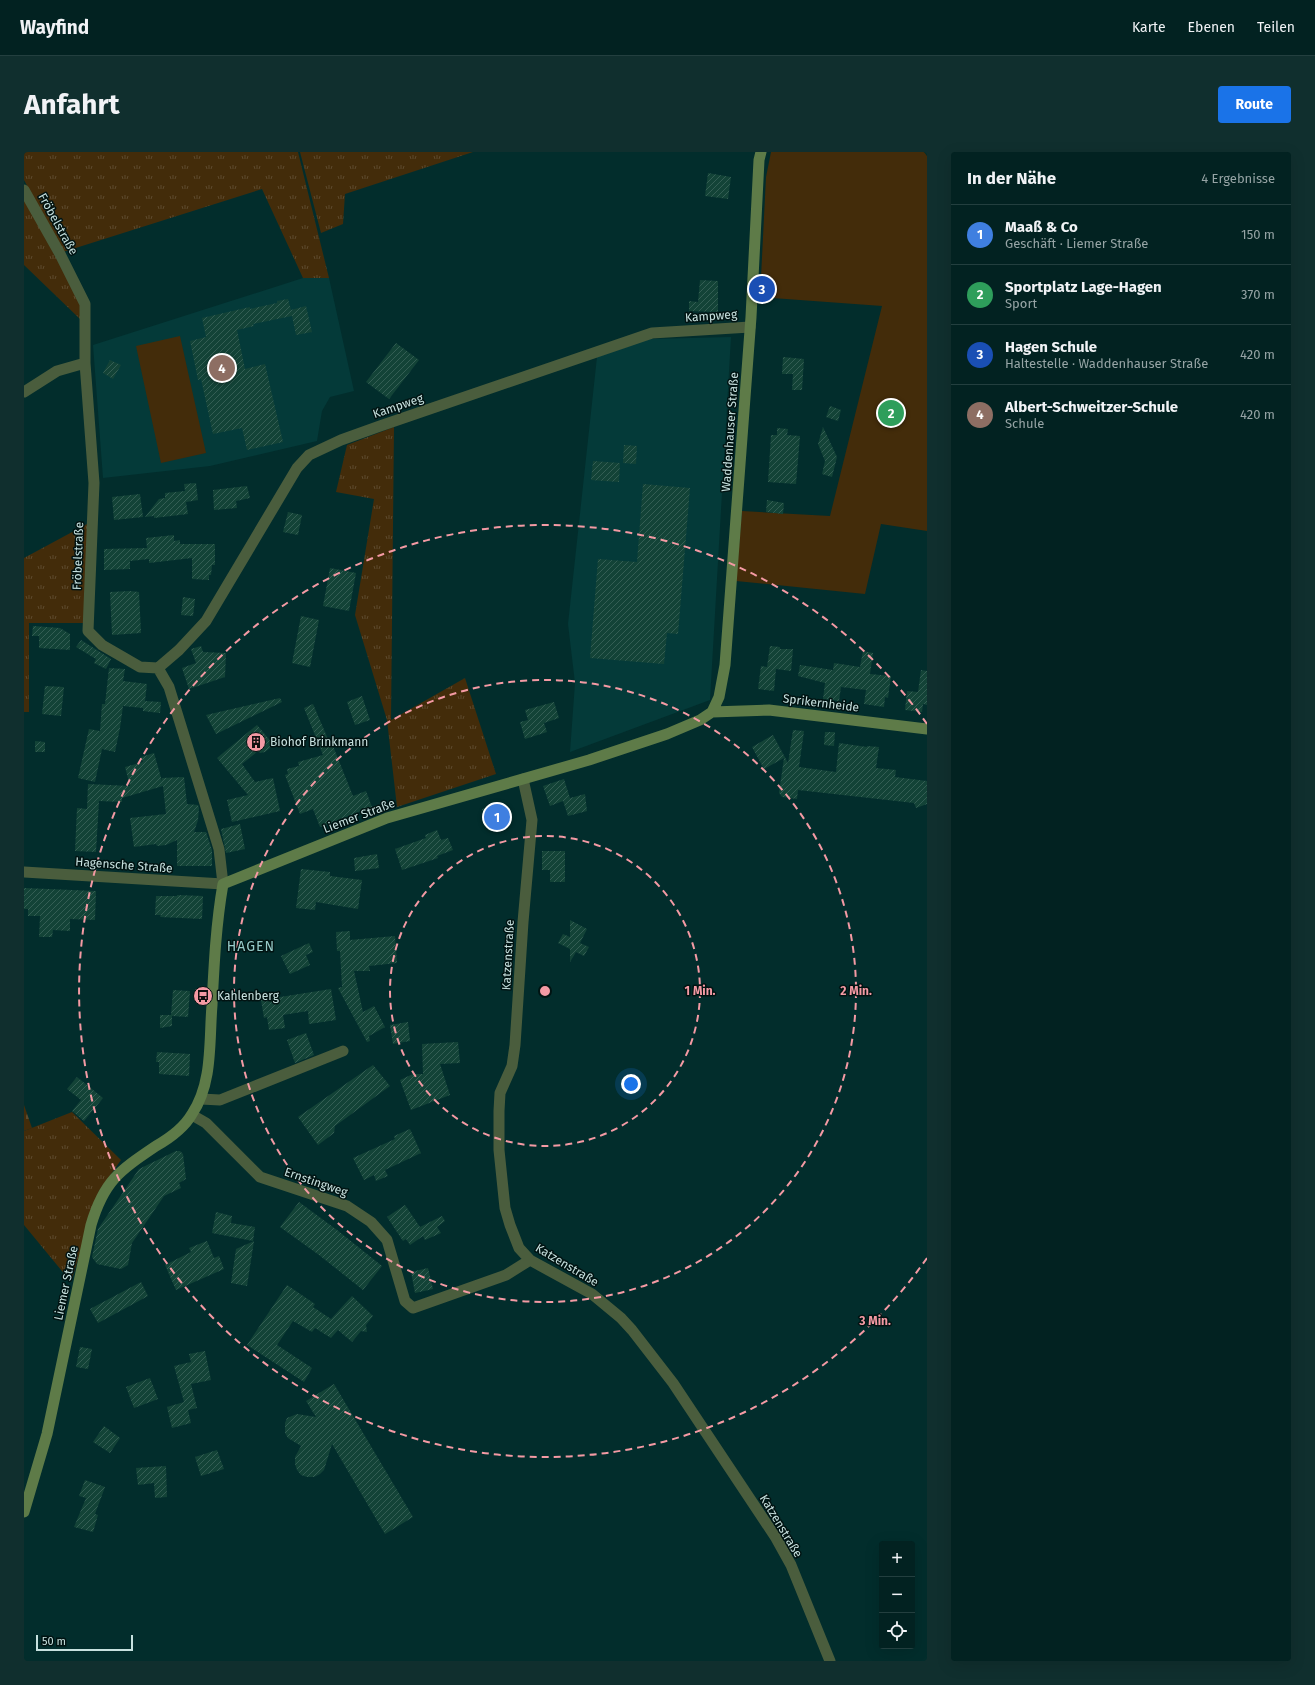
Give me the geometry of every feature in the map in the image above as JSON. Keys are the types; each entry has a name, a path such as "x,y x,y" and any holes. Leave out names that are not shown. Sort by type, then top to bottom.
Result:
{"main road":[{"name":"Waddenhauser Straße","path":"712,712 719,697 725,665 750,327 758,155"},
{"name":"Sprikernheide","path":"712,712 769,710 927,729"},
{"name":"Liemer Straße","path":"24,1512 47,1434 96,1208 104,1192 115,1177 129,1164 172,1136 183,1126 201,1099 208,1069 214,962 223,884 387,818 523,779 667,734 700,720 712,712"}],"street":[{"name":"Fröbelstraße","path":"24,190 60,254 85,304 85,363 94,483 88,631 102,645 140,667 158,668"},
{"name":"Kampweg","path":"158,668 179,650 206,621 297,468 309,455 341,440 380,426 652,333 750,327"},
{"path":"24,392 57,371 85,363"},
{"path":"158,668 169,687 219,849 223,884"},
{"name":"Katzenstraße","path":"523,779 532,820 523,922 516,1045 512,1066 500,1093 499,1150 505,1208 519,1248 530,1260 592,1294 621,1318 673,1383 776,1538 791,1565 830,1661"},
{"name":"Hagensche Straße","path":"24,872 223,884"},
{"path":"201,1099 220,1100 343,1051"},
{"name":"Ernstingweg","path":"192,1114 206,1123 260,1177 347,1206 371,1222 387,1240 405,1301 413,1308 506,1275 530,1260"}],"shaded area":[{"path":"303,278 329,278 354,391 330,397 322,411 317,441 210,466 103,478 93,345"},
{"path":"731,337 710,700 570,752 575,683 568,624 597,357 650,339"}],"green space":[{"path":"24,152 298,152 329,278 303,278 262,189 63,252 24,180"},
{"path":"300,152 473,152 345,194 343,224 321,233"},
{"path":"771,152 924,152 927,156 927,531 881,524 865,594 736,581 742,511 830,516 882,306 760,297 766,177"},
{"path":"24,197 80,303 80,319 24,265"},
{"path":"180,336 206,453 161,463 136,346"},
{"path":"394,427 391,720 465,678 496,774 397,807 387,720 355,615 374,499 336,492 347,445"},
{"path":"87,524 92,623 29,623 29,712 24,712 24,558"},
{"path":"24,1105 32,1128 24,1131"},
{"path":"72,1112 121,1160 99,1191 71,1282 24,1225 24,1131"}],"building":[{"path":"708,173 731,177 728,199 705,196"},
{"path":"700,280 718,281 718,312 689,311 689,301 698,302"},
{"path":"288,299 291,310 306,306 312,332 296,335 292,316 253,324 254,326 237,330 245,369 265,364 283,442 247,450 242,428 213,434 201,379 198,380 190,341 206,337 202,318 250,307 250,309"},
{"path":"396,343 419,360 389,399 366,382"},
{"path":"783,357 804,359 802,390 792,390 793,374 782,374"},
{"path":"110,360 121,365 113,379 103,373"},
{"path":"830,406 841,410 838,421 826,417"},
{"path":"823,427 837,457 832,477 822,474 825,461 818,444"},
{"path":"777,428 788,429 787,435 800,436 796,484 768,482 771,435 777,435"},
{"path":"624,445 637,446 636,464 623,463"},
{"path":"593,461 620,463 619,482 591,480"},
{"path":"196,483 198,500 186,502 188,514 154,518 154,516 145,517 159,499 165,498 165,493 185,491 184,484"},
{"path":"643,484 690,488 678,634 667,633 664,664 590,658 598,559 637,562"},
{"path":"247,486 250,498 236,501 237,508 214,510 213,490"},
{"path":"140,494 143,517 114,520 112,497"},
{"path":"767,500 784,503 783,514 766,512"},
{"path":"288,512 302,515 298,535 283,532"},
{"path":"174,535 174,541 180,540 180,544 215,544 215,565 212,565 209,580 192,579 192,558 149,563 149,559 130,561 130,569 104,570 104,549 147,548 146,538"},
{"path":"330,568 356,573 349,611 323,606"},
{"path":"110,592 139,592 141,633 112,635"},
{"path":"183,597 195,599 193,616 181,615"},
{"path":"301,616 319,620 310,667 292,663"},
{"path":"33,626 60,628 70,634 70,650 39,648 39,636 32,636"},
{"path":"81,640 111,659 106,669 94,663 96,659 76,647"},
{"path":"201,646 203,652 226,653 225,677 189,689 182,668 196,663 191,649"},
{"path":"770,646 780,647 780,649 793,649 791,671 776,669 774,691 758,689 761,666 767,667"},
{"path":"863,651 873,653 870,674 891,676 888,698 885,697 884,707 864,704 866,690 841,687 839,701 823,699 825,683 798,676 800,665 833,670 834,663 860,667"},
{"path":"109,668 125,669 123,681 147,684 145,701 161,702 160,713 143,711 143,708 123,706 115,752 102,749 95,782 78,778 89,729 100,731 102,704 105,704"},
{"path":"921,670 927,671 927,705 923,704 922,712 905,710 907,691 918,692"},
{"path":"45,686 64,687 61,716 42,714"},
{"path":"362,696 370,720 355,725 347,702"},
{"path":"280,698 282,702 216,734 206,715"},
{"path":"554,702 559,718 544,723 547,732 525,739 520,722 528,720 525,710"},
{"path":"313,704 331,746 333,746 353,796 366,791 372,807 320,827 313,809 300,814 285,775 288,774 287,769 299,766 298,762 323,755 304,708"},
{"path":"257,725 274,745 265,752 260,753 258,751 242,764 255,782 273,778 280,811 232,822 227,800 248,795 217,758"},
{"path":"793,730 804,731 799,767 836,772 839,743 879,747 876,768 896,770 895,777 927,781 927,804 916,808 914,803 798,790 797,799 782,797 779,793 784,758 764,769 752,747 773,735 788,763"},
{"path":"825,732 835,732 834,746 824,745"},
{"path":"35,741 45,742 45,752 35,752"},
{"path":"154,753 162,781 162,778 184,777 187,804 198,805 199,808 198,820 194,832 206,832 212,850 212,866 177,866 177,840 166,845 157,846 156,844 134,847 130,818 166,814 163,786 122,798 122,802 99,801 96,852 75,851 77,808 87,809 88,784 130,786 125,767 143,762 141,757"},
{"path":"564,779 570,798 585,794 587,811 568,816 563,801 550,806 543,786"},
{"path":"504,803 511,825 489,831 482,809"},
{"path":"240,824 245,849 226,853 221,829"},
{"path":"437,830 441,840 448,838 453,850 437,856 438,858 402,870 395,849 426,838 425,835"},
{"path":"542,851 565,851 565,882 550,882 550,870 542,870"},
{"path":"377,854 379,868 355,871 354,858"},
{"path":"301,869 330,872 330,876 362,880 358,909 316,902 315,910 296,908"},
{"path":"24,888 96,891 95,920 70,919 70,931 53,930 52,937 39,937 40,916 28,916 28,909 24,909"},
{"path":"156,896 203,896 202,919 160,917 161,915 155,915"},
{"path":"570,920 587,929 580,943 589,947 584,956 576,952 570,962 570,949 558,943 563,934 570,937"},
{"path":"350,931 350,940 395,936 397,963 369,966 370,971 354,971 363,1012 374,1006 385,1027 369,1036 370,1041 367,1042 338,988 342,987 340,951 337,951 336,932"},
{"path":"309,943 313,952 306,955 310,965 290,974 281,956"},
{"path":"331,989 336,1020 309,1024 308,1011 283,1015 285,1028 269,1030 267,1017 264,1018 261,1000"},
{"path":"173,990 190,991 188,1017 172,1016 172,1026 160,1028 160,1015 171,1015"},
{"path":"408,1022 410,1041 393,1044 390,1025"},
{"path":"306,1033 314,1055 295,1063 287,1040"},
{"path":"458,1042 460,1063 440,1064 450,1095 411,1110 400,1080 413,1074 423,1074 422,1044"},
{"path":"157,1052 190,1054 189,1076 159,1074 159,1062 156,1062"},
{"path":"373,1065 390,1086 335,1126 334,1133 318,1145 298,1117"},
{"path":"77,1077 103,1098 84,1121 72,1111 81,1100 67,1089"},
{"path":"410,1129 421,1153 385,1170 388,1176 376,1181 374,1175 364,1180 353,1158 395,1139 394,1136"},
{"path":"176,1151 180,1151 183,1154 186,1179 179,1183 181,1188 164,1196 132,1243 128,1265 121,1269 97,1264 92,1257 98,1229 139,1169"},
{"path":"299,1202 382,1266 363,1290 319,1255 280,1227"},
{"path":"405,1205 420,1227 442,1216 445,1221 437,1227 441,1233 425,1240 423,1236 410,1245 406,1239 403,1241 387,1217"},
{"path":"216,1212 232,1216 231,1223 255,1227 253,1241 212,1233"},
{"path":"207,1241 214,1258 219,1256 224,1269 176,1290 165,1265 191,1252 189,1248"},
{"path":"254,1241 247,1286 231,1283 236,1249"},
{"path":"428,1268 433,1289 415,1293 411,1272"},
{"path":"141,1282 148,1296 98,1323 90,1309"},
{"path":"287,1285 315,1304 313,1307 331,1319 352,1296 373,1316 366,1325 367,1332 361,1331 352,1342 338,1330 331,1338 315,1328 312,1332 293,1321 277,1345 312,1368 304,1382 247,1345"},
{"path":"80,1347 92,1349 88,1369 76,1367"},
{"path":"205,1351 211,1380 191,1384 197,1408 188,1410 191,1423 172,1428 167,1407 184,1402 174,1366 191,1362 189,1354"},
{"path":"150,1378 158,1399 134,1408 126,1387"},
{"path":"334,1384 413,1517 385,1534 332,1444 324,1470 320,1474 314,1477 307,1477 301,1475 297,1470 295,1457 301,1446 288,1438 285,1433 285,1423 287,1418 297,1414 316,1417 306,1401"},
{"path":"104,1426 120,1438 110,1453 93,1442"},
{"path":"217,1450 224,1469 201,1476 195,1457"},
{"path":"166,1466 167,1497 155,1498 154,1483 138,1485 136,1468"},
{"path":"85,1480 105,1487 95,1514 98,1515 93,1532 74,1527 86,1498 79,1496"}],"place":[{"name":"Hagen Schule","path":"762,289"},
{"name":"Albert-Schweitzer-Schule","path":"222,368"},
{"name":"Sportplatz Lage-Hagen","path":"891,413"},
{"name":"Biohof Brinkmann","path":"256,742"},
{"name":"Maaß & Co","path":"497,817"},
{"name":"Kahlenberg","path":"203,996"}],"district":[{"name":"HAGEN","path":"251,946"}]}
